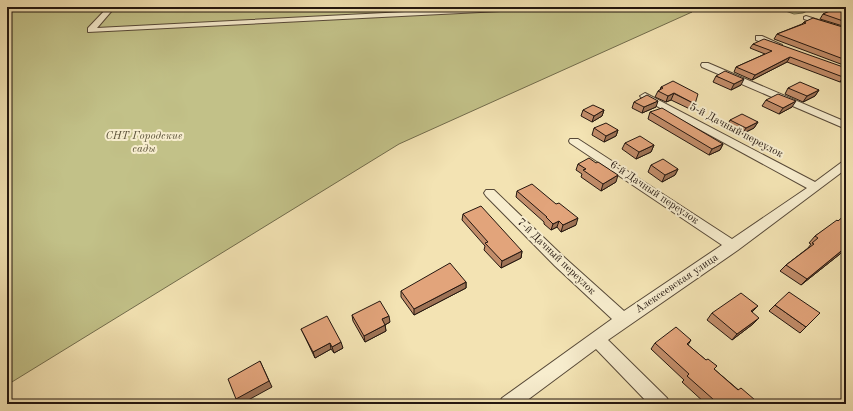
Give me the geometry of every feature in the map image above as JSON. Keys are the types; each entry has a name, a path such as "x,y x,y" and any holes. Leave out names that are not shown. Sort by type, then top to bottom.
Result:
{"street":[{"path":"112,7 91,30 541,7"},
{"path":"806,18 846,31"},
{"path":"759,38 788,49"},
{"path":"705,65 846,126"},
{"name":"5-й Дачный переулок","path":"645,96 815,188"},
{"name":"6-й Дачный переулок","path":"574,141 733,246"},
{"name":"Алексеевская улица","path":"508,404 596,339 733,246 815,188 846,164"},
{"name":"7-й Дачный переулок","path":"490,193 560,262 623,320"},
{"path":"596,339 661,404"}],"green space":[{"name":"СНТ Городские сады","path":"7,7 678,7 692,12 399,144 7,385"},
{"path":"826,7 834,9 833,11 809,10 803,13 794,14 777,8"}],"building":[{"path":"846,7 846,22 823,14 837,8 834,8"},
{"path":"813,18 846,28 846,60 777,34 806,23 804,22"},
{"path":"764,39 846,68 846,76 843,77 790,57 755,75 736,67 772,51 753,44"},
{"path":"725,71 744,79 734,84 716,76"},
{"path":"673,81 698,94 695,104 674,93 668,96 658,91 663,88 661,87"},
{"path":"800,82 819,90 807,96 788,88"},
{"path":"778,94 796,101 783,108 766,100"},
{"path":"647,95 658,101 644,107 634,102"},
{"path":"593,105 604,110 594,116 583,110"},
{"path":"662,108 723,144 712,149 650,112"},
{"path":"742,114 758,122 746,128 730,120"},
{"path":"606,123 618,130 606,136 594,128"},
{"path":"640,136 654,145 639,152 625,143"},
{"path":"589,158 618,175 603,184 583,170 586,169 578,164"},
{"path":"663,159 678,169 665,175 651,165"},
{"path":"532,184 556,204 559,203 578,218 563,225 559,221 553,224 517,191"},
{"path":"481,206 522,251 502,261 485,243 488,242 463,214"},
{"path":"846,214 846,242 842,245 846,247 807,279 786,265 814,244 812,243 818,238 815,236"},
{"path":"450,263 466,282 414,309 401,291"},
{"path":"789,292 820,313 806,327 775,305"},
{"path":"741,293 758,306 751,311 759,318 737,334 712,313"},
{"path":"380,301 389,316 382,319 385,325 364,336 352,315"},
{"path":"327,316 341,342 332,347 330,343 313,352 301,329"},
{"path":"676,327 691,340 687,344 706,360 708,359 717,366 714,369 738,390 741,388 755,400 753,402 755,404 713,404 711,402 714,400 687,376 689,374 655,343"},
{"path":"260,361 269,381 236,399 228,379"}]}
